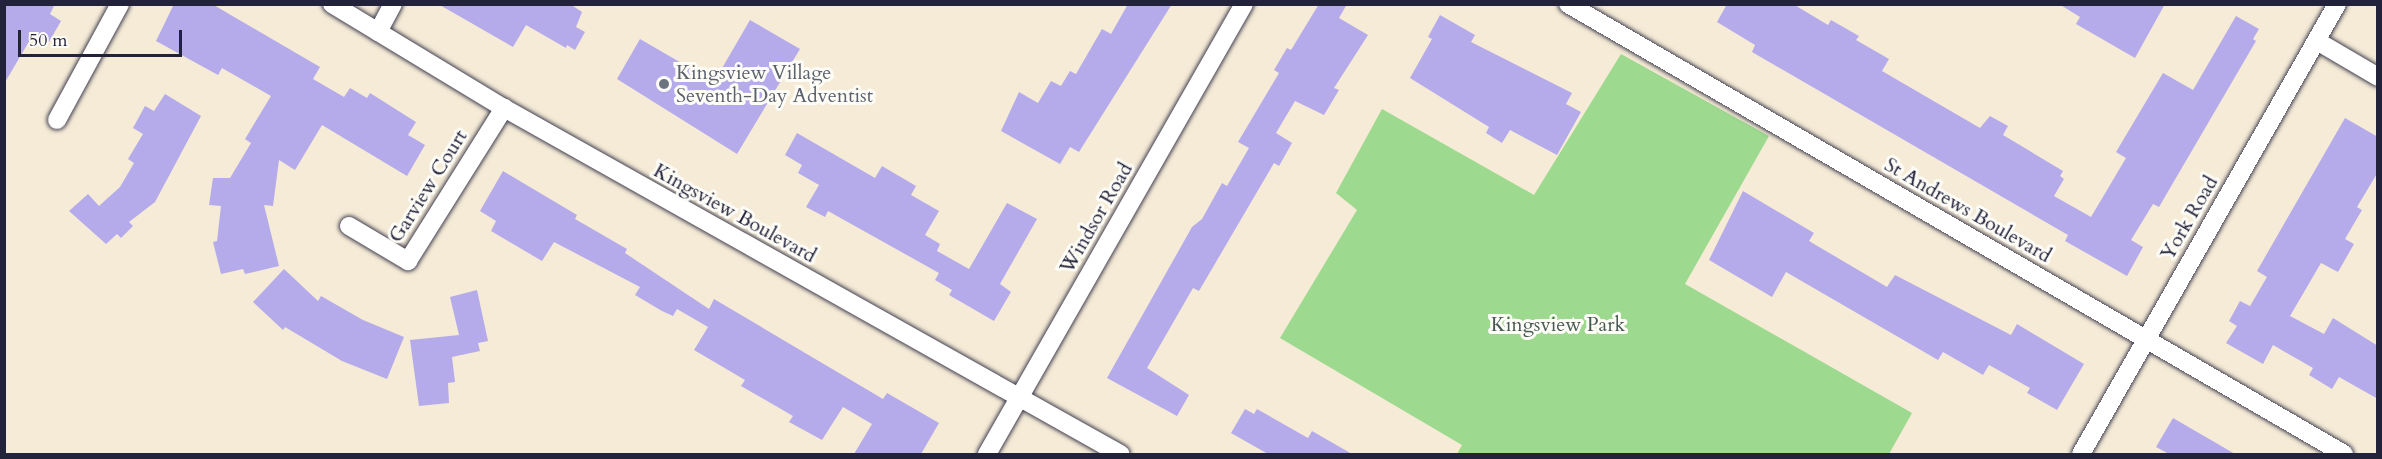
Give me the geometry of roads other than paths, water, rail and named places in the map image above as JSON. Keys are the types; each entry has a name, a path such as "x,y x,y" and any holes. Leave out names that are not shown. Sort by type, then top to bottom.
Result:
{"street":[{"path":"57,120 120,4"},
{"name":"Kingsview Boulevard","path":"332,4 504,108 1120,454"},
{"path":"378,32 393,4"},
{"name":"Windsor Road","path":"987,454 1244,4"},
{"name":"St Andrews Boulevard","path":"1568,4 2344,454"},
{"name":"York Road","path":"2081,454 2318,41 2330,7"},
{"path":"2318,41 2378,77"},
{"name":"Garview Court","path":"349,226 408,261 504,108"}],"place":[{"name":"Kingsview Village Seventh-Day Adventist","path":"664,84"}],"park label":[{"name":"Kingsview Park","path":"1558,324"}]}
